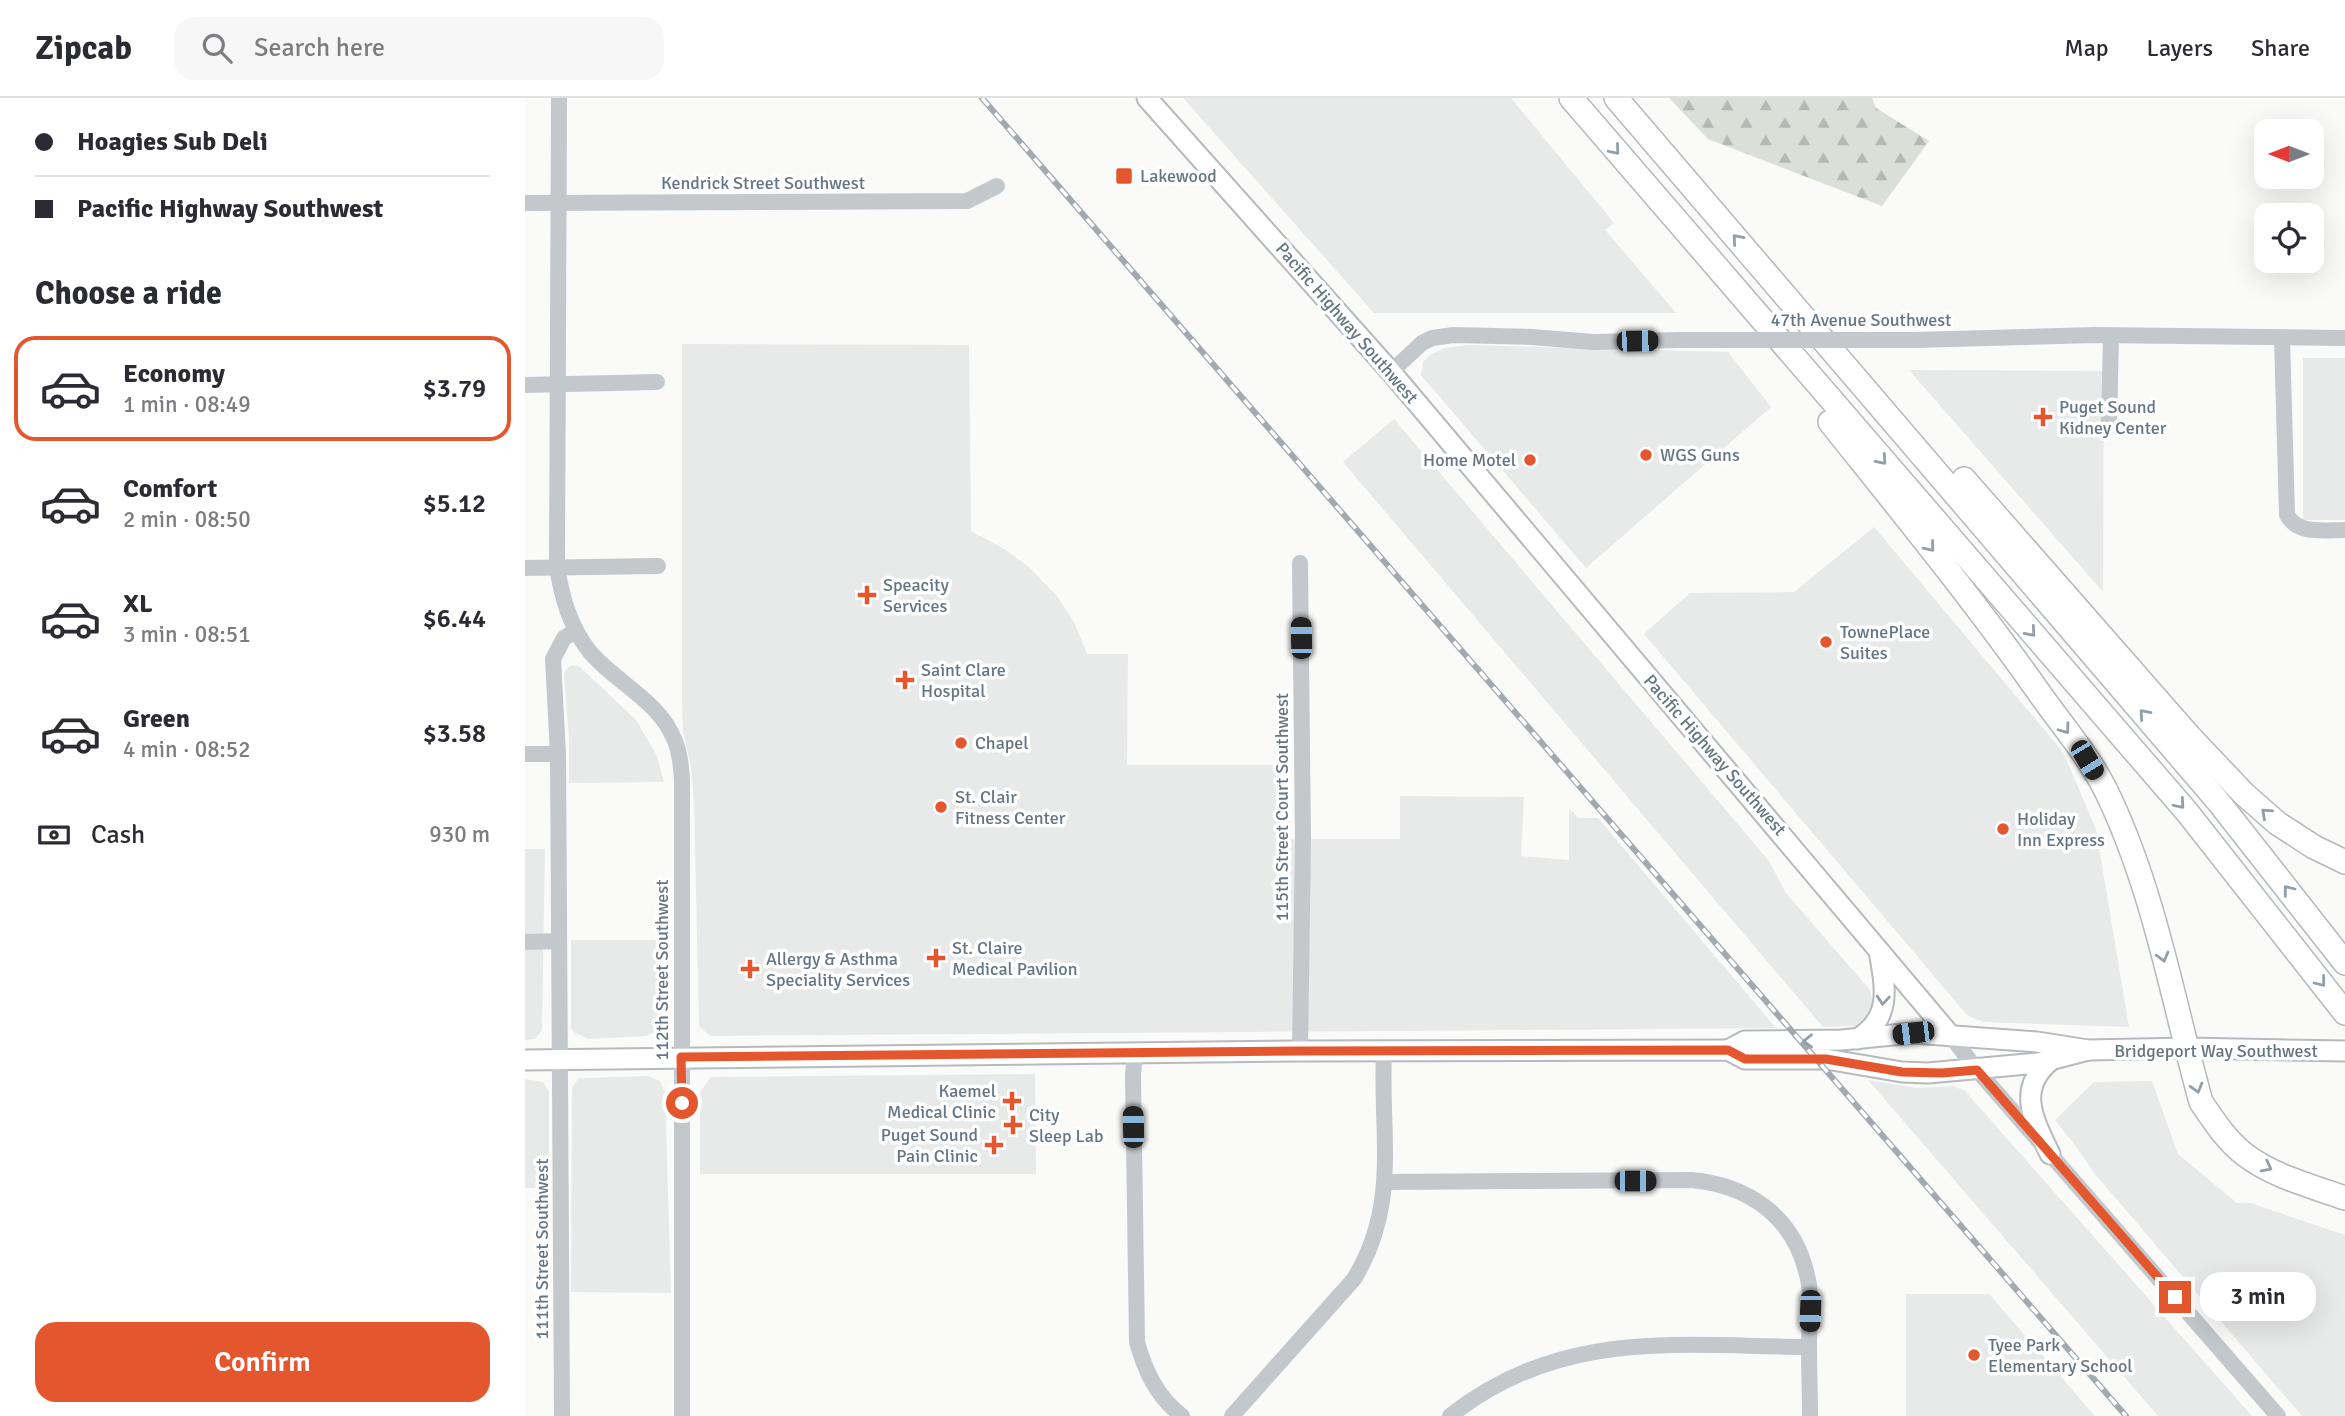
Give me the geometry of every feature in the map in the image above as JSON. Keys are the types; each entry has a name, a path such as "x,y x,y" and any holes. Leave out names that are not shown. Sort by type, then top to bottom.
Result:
{"highway":[{"path":"1571,98 2187,812 2345,1013"},
{"path":"1616,98 2217,800 2345,963"},
{"path":"1782,291 1859,363 1900,406 2191,738 2244,794 2277,823 2314,847 2345,862"},
{"path":"1741,297 1784,366 1940,559 2011,653 2087,760 2109,796 2131,847 2145,891 2201,1102 2222,1131 2244,1154 2288,1178 2345,1198"}],"main road":[{"name":"Pacific Highway Southwest","path":"1147,98 1391,372 1949,1035"},
{"path":"1856,1039 1874,1027 1882,1011 1884,995 1878,950"},
{"name":"Bridgeport Way Southwest","path":"525,1060 1300,1051 1728,1050 1745,1041 1856,1039 1913,1033 1949,1035 2054,1053"},
{"name":"Bridgeport Way Southwest","path":"1728,1050 1745,1059 1826,1059 1902,1072 1942,1073 1977,1070 2054,1053 2088,1050 2187,1048 2345,1051"},
{"path":"2050,1154 2036,1124 2031,1090 2036,1074 2054,1053"}],"street":[{"path":"557,567 559,98"},
{"name":"Kendrick Street Southwest","path":"525,203 967,201 997,186"},
{"name":"47th Avenue Southwest","path":"1391,372 1422,343 1432,338 1454,335 1593,342 2111,336 2345,338"},
{"path":"2109,426 2111,336"},
{"path":"2282,338 2285,505 2291,522 2312,530 2345,530"},
{"path":"525,385 657,382"},
{"name":"115th Street Court Southwest","path":"1300,563 1303,840 1300,1051"},
{"path":"525,568 658,566"},
{"name":"112th Street Southwest","path":"557,567 563,599 576,631 596,659 635,691 663,720 676,743 682,779 683,1416"},
{"name":"111th Street Southwest","path":"562,1416 558,754 553,659 564,638 576,631"},
{"path":"525,754 558,754"},
{"path":"525,942 559,941"},
{"name":"Pacific Highway Southwest","path":"1949,1035 2278,1416"},
{"path":"1232,1416 1354,1279 1377,1232 1384,1182 1384,1052"},
{"path":"1135,1053 1133,1075 1137,1342 1150,1380 1161,1396 1182,1416"},
{"path":"1384,1182 1691,1180 1744,1192 1774,1216 1798,1248 1809,1287 1810,1416"},
{"path":"1450,1416 1466,1403 1534,1366 1593,1351 1638,1346 1809,1347"}],"shaded area":[{"path":"1183,98 1511,98 1614,223 1605,230 1676,313 1374,313"},
{"name":"Saint Clare Hospital","path":"682,344 969,345 971,531 1006,550 1029,567 1056,595 1074,622 1087,654 1128,654 1127,765 1290,765 1290,839 1400,839 1400,796 1524,797 1521,856 1569,860 1569,808 1579,818 1598,818 1776,1028 710,1036 699,1026 694,800 691,767 683,732"},
{"path":"1467,345 1728,352 1771,407 1586,568 1421,375 1423,362 1430,355 1445,348"},
{"path":"2303,358 2345,358 2345,520 2303,520"},
{"path":"1909,370 2104,371 2103,592"},
{"path":"1394,419 1769,861 1786,893 1870,990 1873,1005 1870,1016 1863,1024 1823,1027 1343,462"},
{"path":"1874,527 2063,752 2096,829 2129,1027 1983,1022 1967,1015 1644,634 1690,593 1794,592"},
{"path":"573,665 580,667 636,720 657,756 664,782 569,783 564,674 567,668"},
{"path":"525,849 545,849 542,1030 535,1039 525,1040"},
{"path":"571,940 664,940 663,1021 657,1031 646,1036 588,1039 574,1032 571,1027"},
{"path":"1035,1074 1036,1174 700,1174 700,1092 711,1077"},
{"path":"648,1076 660,1081 665,1093 671,1293 571,1292 572,1088 581,1078"},
{"path":"525,1079 543,1082 549,1092 549,1188 525,1188"},
{"path":"1868,1080 1917,1088 1953,1086 1965,1091 2252,1416 2158,1416"},
{"path":"2152,1081 2178,1154 2237,1203 2250,1203 2345,1235 2345,1416 2302,1416 2095,1174 2055,1120 2094,1082"},
{"name":"Tyee Park Elementary School","path":"1906,1294 1989,1294 2095,1416 1906,1416"}],"green space":[{"path":"1669,98 1872,98 1876,108 1929,141 1882,206 1708,139"}],"railway":[{"path":"982,98 2126,1416"}],"place":[{"name":"Lakewood","path":"1124,176"},
{"name":"Puget Sound Kidney Center","path":"2043,417"},
{"name":"WGS Guns","path":"1646,455"},
{"name":"Home Motel","path":"1530,460"},
{"name":"Speacity Services","path":"867,595"},
{"name":"TownePlace Suites","path":"1826,642"},
{"name":"Saint Clare Hospital","path":"905,680"},
{"name":"Chapel","path":"961,743"},
{"name":"St. Clair Fitness Center","path":"941,807"},
{"name":"Holiday Inn Express","path":"2003,829"},
{"name":"St. Claire Medical Pavilion","path":"936,958"},
{"name":"Allergy & Asthma Speciality Services","path":"750,969"},
{"name":"Kaemel Medical Clinic","path":"1012,1101"},
{"name":"City Sleep Lab","path":"1013,1125"},
{"name":"Puget Sound Pain Clinic","path":"994,1145"},
{"name":"Tyee Park Elementary School","path":"1974,1355"}],"route":[{"path":"682,1103 681,1057 1728,1050 1745,1059 1826,1059 1902,1072 1977,1070 2175,1297"}]}
